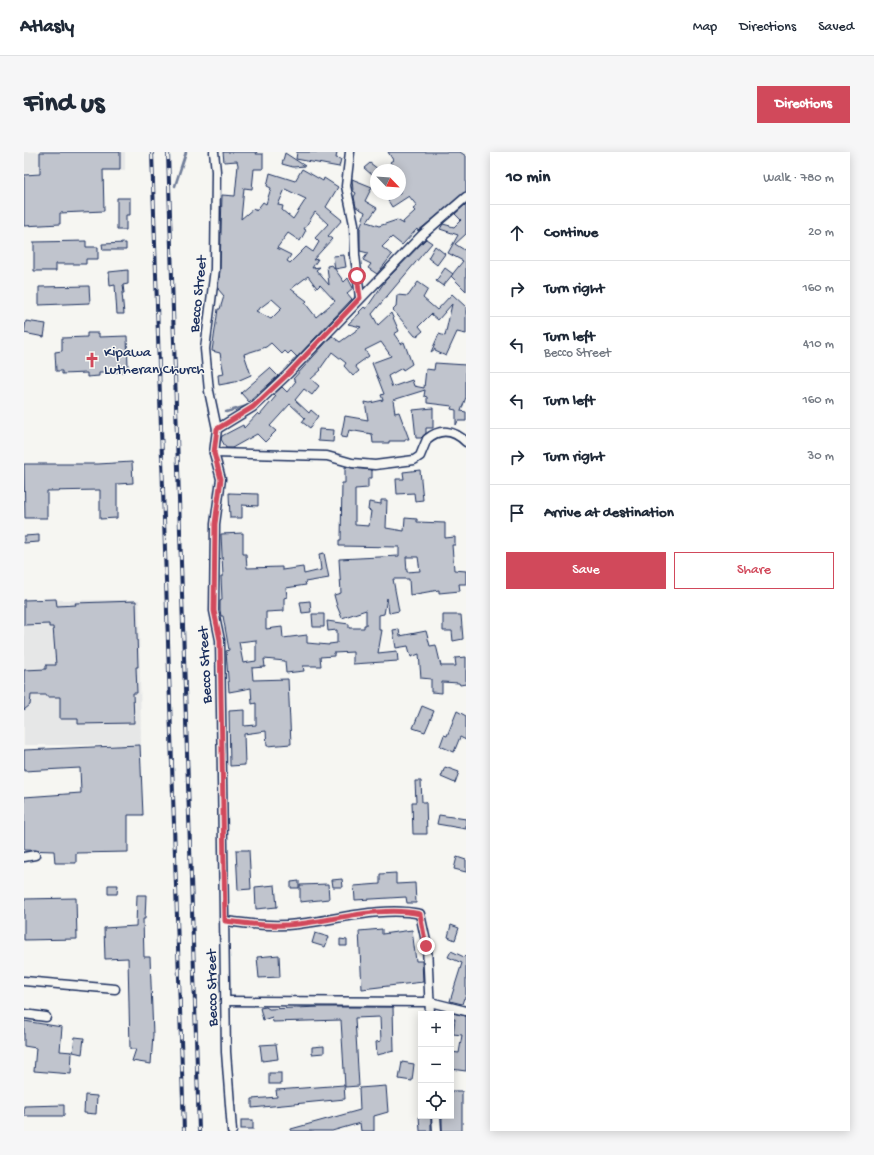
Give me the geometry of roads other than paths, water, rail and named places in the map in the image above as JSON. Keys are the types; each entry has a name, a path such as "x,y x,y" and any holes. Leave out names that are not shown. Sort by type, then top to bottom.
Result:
{"street":[{"name":"Becco Street","path":"214,152 216,171 215,270 205,349 209,391 217,429 214,453 221,479 215,524 214,611 220,640 226,1052 232,1131"},
{"path":"350,152 346,186 354,224 355,255 360,298"},
{"path":"217,429 253,407 289,373 422,234 466,197"},
{"path":"214,453 327,456 352,463 375,465 414,460 420,456 427,439 441,432 451,431 458,434 466,442"},
{"path":"24,857 35,855"},
{"path":"225,921 252,924 297,924 380,913 420,914 426,946 430,1011"},
{"path":"24,982 115,990"},
{"path":"225,1001 430,1002 466,1011"},
{"path":"24,1014 46,1017"},
{"path":"436,1119 437,1131"}],"waterway":[{"path":"175,186 186,152"},
{"path":"351,245 350,256 353,270"},
{"path":"349,305 355,298 356,290"},
{"path":"284,373 300,353 315,340"},
{"path":"226,412 247,406"}],"railway":[{"path":"152,152 184,1131"},
{"path":"168,152 199,1131"}],"place":[{"name":"Kipawa Lutheran Church","path":"92,360"}]}
